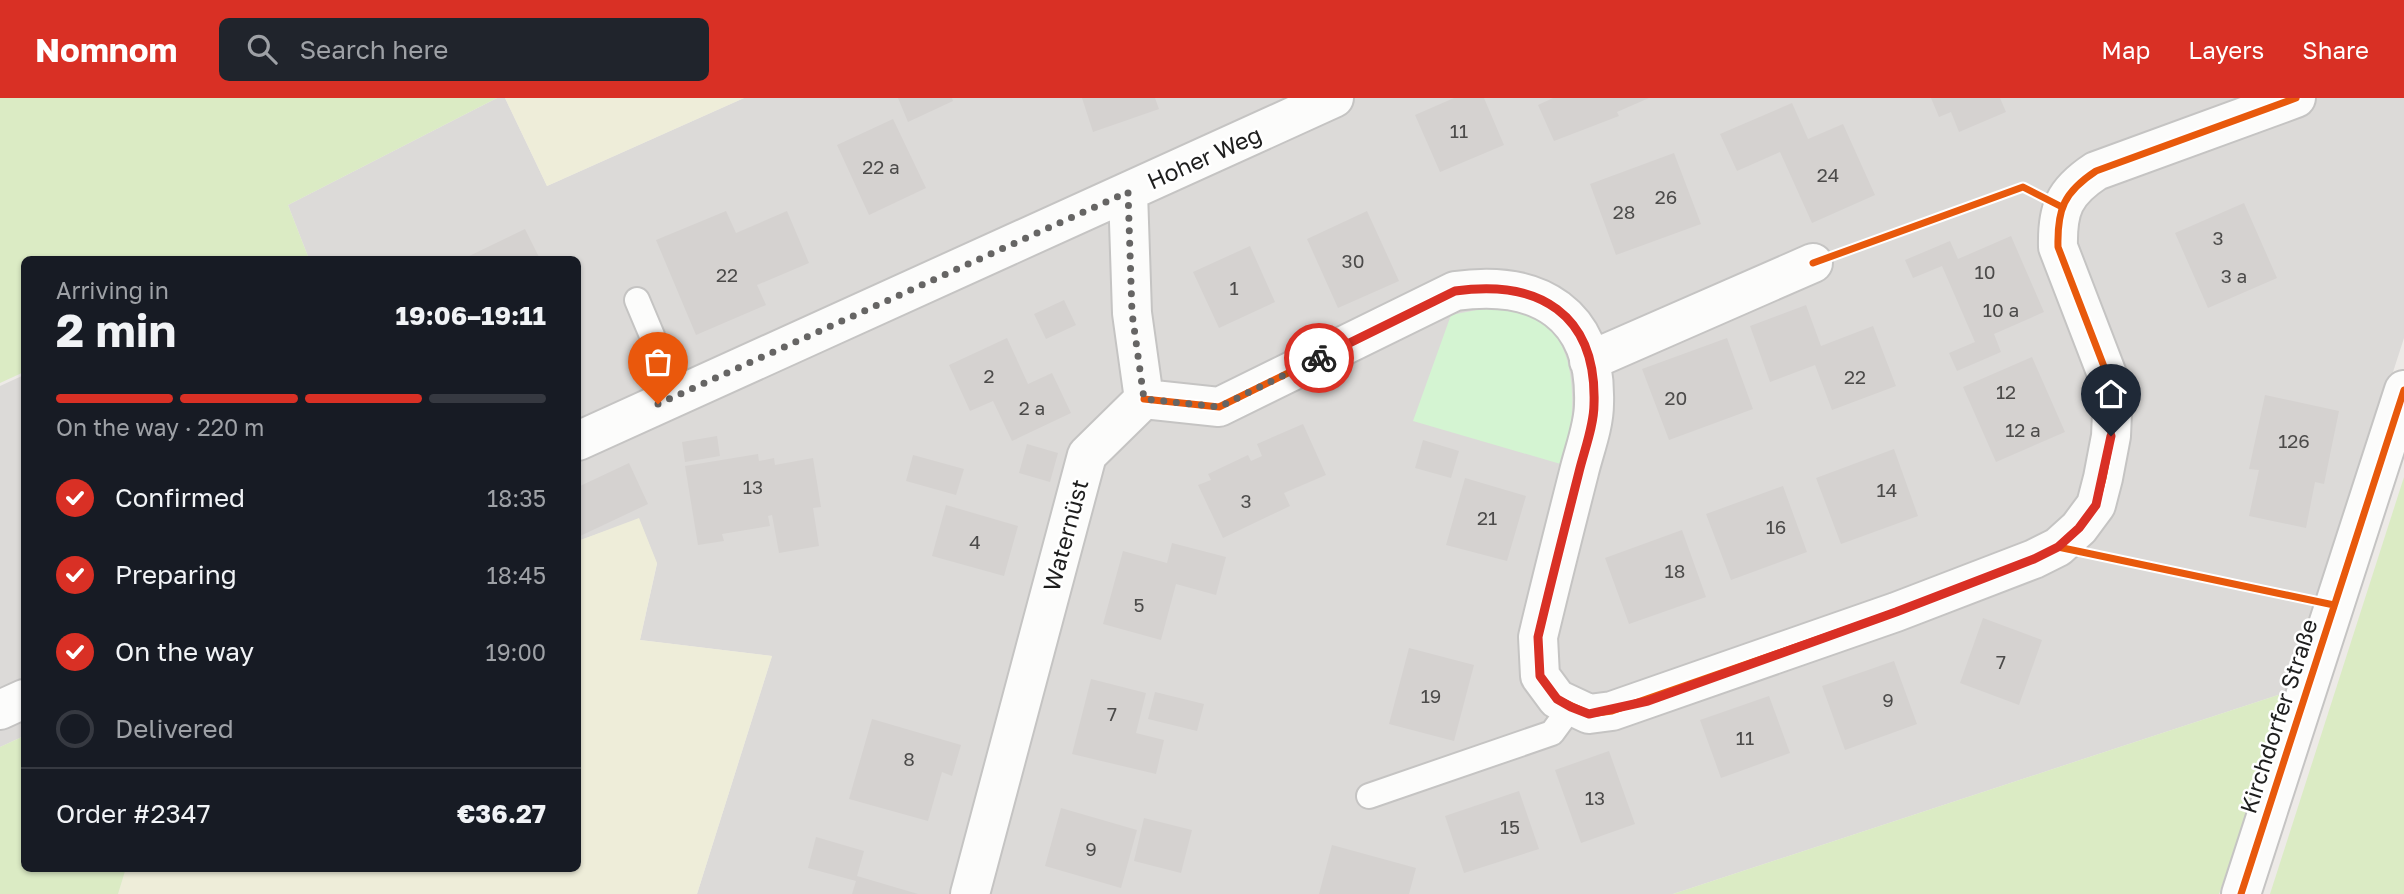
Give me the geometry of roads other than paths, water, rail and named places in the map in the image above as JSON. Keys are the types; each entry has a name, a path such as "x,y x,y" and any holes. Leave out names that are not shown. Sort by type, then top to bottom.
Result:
{"street":[{"name":"Hoher Weg","path":"581,440 1334,98"},
{"path":"1128,192 1132,313 1144,399 1219,407 1455,291 1474,288 1532,293 1573,325 1589,361 1595,407 1538,637 1540,676 1557,699 1589,714 1648,701 1909,607 2034,559 2058,547 2079,528 2096,505 2111,436 2113,390 2058,247 2058,222 2062,207 2076,184 2096,171 2296,98"},
{"path":"1589,361 1813,263"},
{"name":"Kirchdorfer Straße","path":"2241,894 2404,390"},
{"name":"Waternüst","path":"970,894 1087,455 1144,399"},
{"path":"0,710 21,700"}],"lane":[{"path":"637,300 677,395"},
{"path":"1370,796 1552,733 1571,707"}]}
